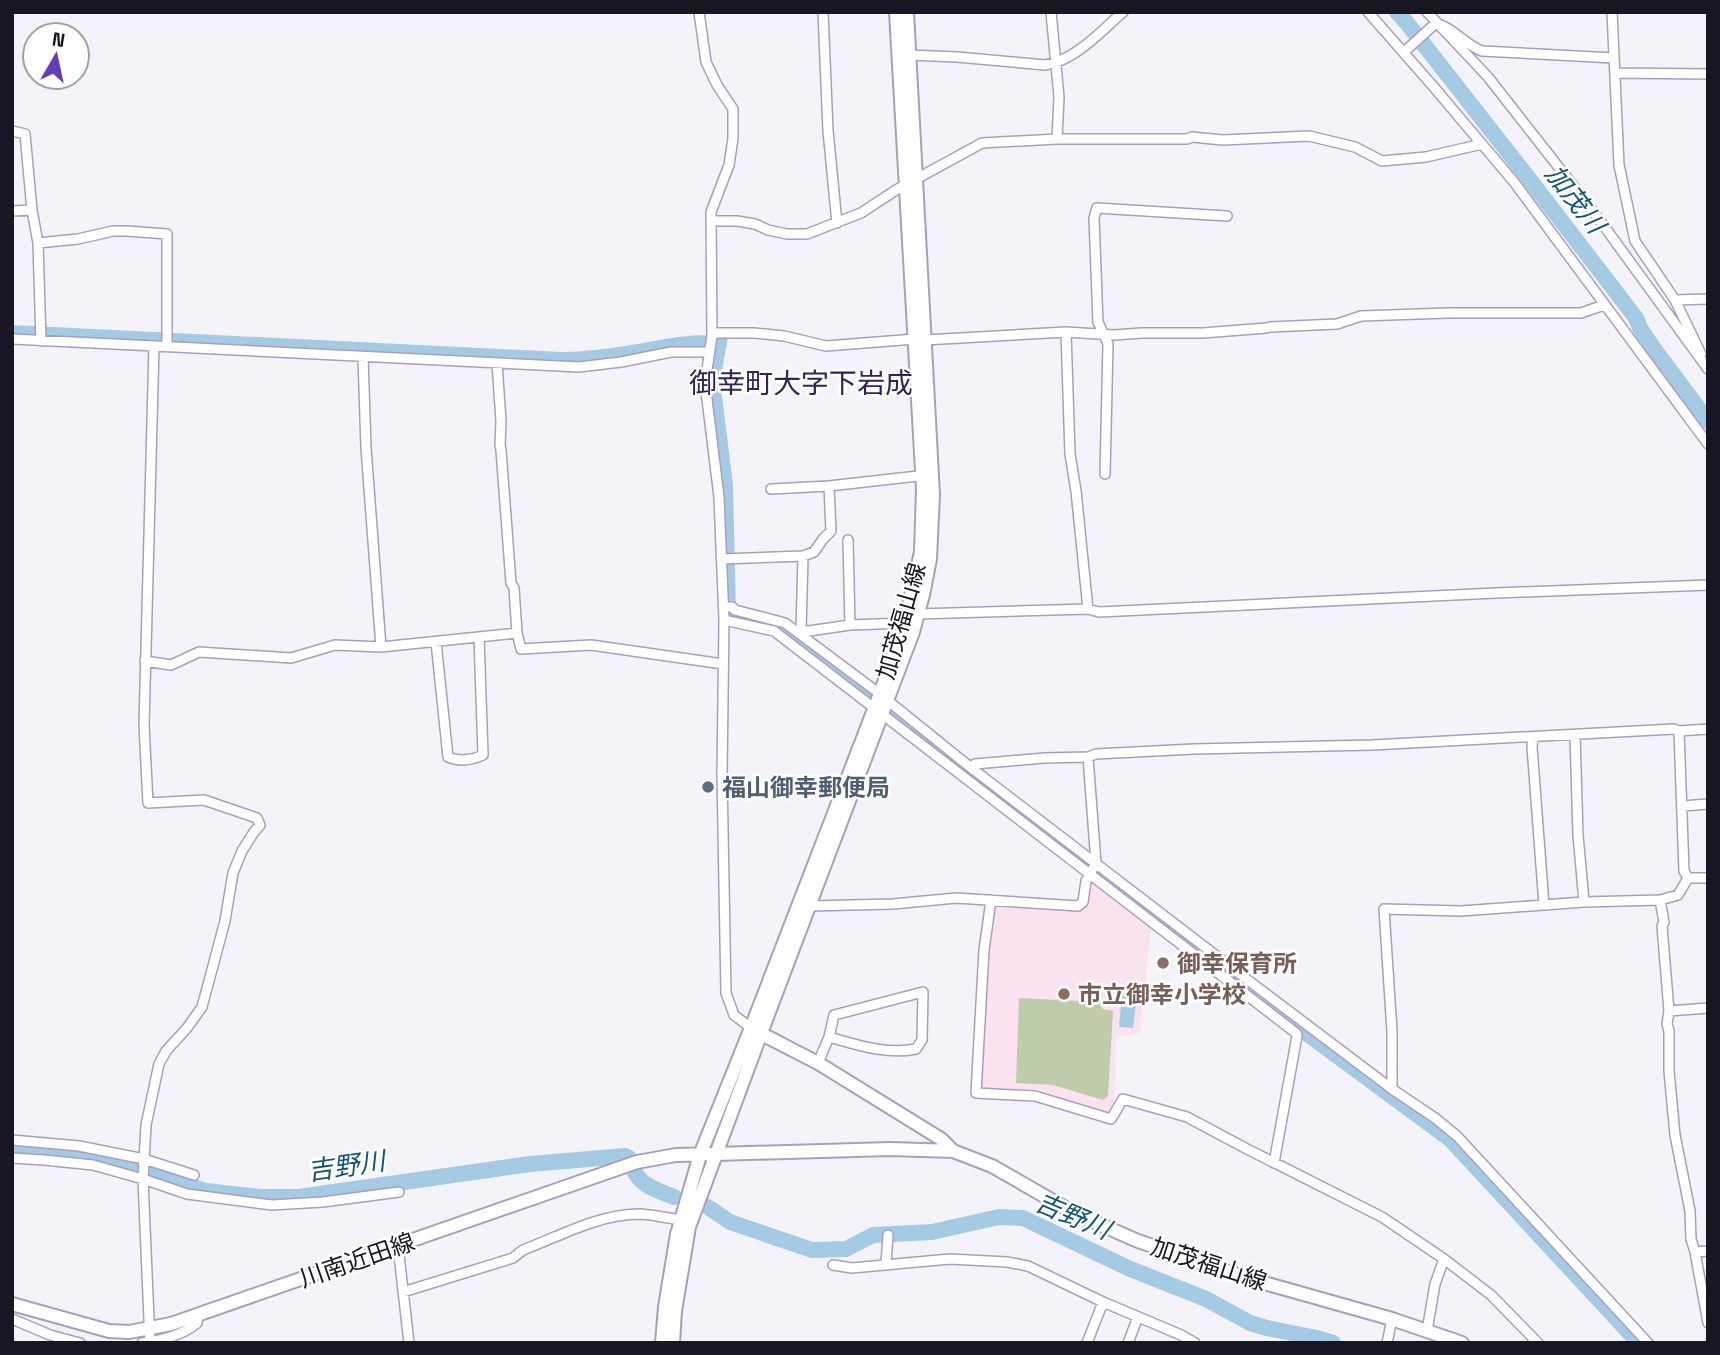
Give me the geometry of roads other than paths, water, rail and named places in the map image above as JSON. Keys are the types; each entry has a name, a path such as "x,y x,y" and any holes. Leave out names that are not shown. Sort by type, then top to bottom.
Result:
{"main road":[{"name":"加茂福山線","path":"671,1342 665,1307 681,1220 700,1155 809,906 881,704 905,623 920,552 927,475 911,182 896,12"},
{"name":"加茂福山線","path":"907,12 911,182"},
{"name":"加茂福山線","path":"671,1342 689,1227 756,1031 881,704 913,632 930,559 933,495 927,475"},
{"path":"756,1031 818,1063 941,1139 953,1151"},
{"name":"加茂福山線","path":"700,1155 890,1149 953,1151 992,1166 1074,1213 1138,1241 1250,1279 1392,1318 1426,1337 1462,1343"},
{"name":"川南近田線","path":"12,1304 109,1331 129,1332 150,1338 171,1324 632,1164 676,1155 700,1155"}],"street":[{"path":"699,12 706,62 733,109 729,165 711,212 711,343 705,383 719,497 726,607 722,775 726,993 734,1015 756,1031"},
{"path":"823,12 828,131 837,223"},
{"path":"1051,12 1059,97 1057,139"},
{"path":"909,55 1045,65 1056,63 1074,54 1123,12"},
{"path":"1368,12 1514,182 1708,444"},
{"path":"1427,12 1488,77 1593,211 1708,369"},
{"path":"1612,12 1619,165 1635,241 1675,300 1701,353 1699,357"},
{"path":"1404,52 1436,23"},
{"path":"1436,23 1482,51 1614,58"},
{"path":"1615,74 1708,74"},
{"path":"12,131 25,134 38,243 41,336"},
{"path":"711,221 737,220 755,223 768,230 807,234 862,213 896,190 982,143 1057,139 1192,137 1223,140 1310,136 1354,146 1382,160 1426,157 1482,144"},
{"path":"1105,474 1108,344 1098,323 1094,218 1097,208 1227,216"},
{"path":"12,211 32,210"},
{"path":"38,243 120,231 167,234 167,347"},
{"path":"1675,300 1708,299"},
{"path":"12,340 41,336 167,347 579,367 621,362 754,333 784,336 825,346 1066,332 1114,335 1142,332 1203,333 1337,324 1361,316 1493,312 1581,313 1604,305"},
{"path":"1066,332 1070,454 1088,609"},
{"path":"142,1343 150,1338 143,1179 146,1125 159,1065 166,1051 202,1007 225,921 233,873 242,851 260,825 257,818 204,800 148,803 144,725 154,346"},
{"path":"363,357 366,448 381,647"},
{"path":"497,363 500,445 511,583 514,588 517,633 522,649 591,645 723,664"},
{"path":"771,489 829,486 927,475"},
{"path":"724,559 803,556 814,552 831,531 829,486"},
{"path":"848,540 850,625"},
{"path":"794,635 803,556"},
{"path":"724,620 794,635 850,625 905,623 918,614 1088,609 1099,612 1708,585"},
{"path":"726,607 785,623 794,635 1296,1033 1274,1163"},
{"path":"145,661 171,665 199,652 291,658 335,645 381,647 517,633"},
{"path":"794,635 881,704 970,767 1092,869 1457,1136 1648,1343"},
{"path":"436,642 448,757 474,760 483,755 479,637"},
{"path":"970,767 975,764 1088,757 1096,754 1372,745 1708,729"},
{"path":"1679,731 1684,871 1688,878"},
{"path":"1575,735 1578,835 1584,902"},
{"path":"1533,738 1544,905"},
{"path":"809,906 893,904 956,898 1078,906 1083,902 1086,881 1092,869 1088,757"},
{"path":"1683,806 1708,804"},
{"path":"1392,1089 1392,1031 1384,909 1461,911 1584,902 1660,900 1678,895 1688,878"},
{"path":"1688,878 1708,878"},
{"path":"991,900 984,950 976,1093 1035,1096 1111,1119 1123,1099 1187,1117 1382,1217 1491,1295 1538,1343"},
{"path":"1660,900 1664,922 1662,926 1669,1011 1669,1071 1675,1135 1690,1210 1691,1239 1708,1323"},
{"path":"818,1063 829,1037 834,1015 923,992 922,1040 916,1049 902,1052 866,1048 829,1037"},
{"path":"1669,1011 1708,1008"},
{"path":"12,1140 79,1146 144,1159 194,1175"},
{"path":"12,1158 93,1165 187,1194 272,1205 323,1202 399,1192"},
{"path":"403,1293 513,1258 523,1250 604,1218 654,1214 681,1220"},
{"path":"886,1264 888,1235"},
{"path":"398,1245 409,1343"},
{"path":"1695,1252 1708,1251"},
{"path":"833,1265 852,1268 950,1259 1007,1262 1028,1266 1142,1317 1179,1339 1195,1343"},
{"path":"1426,1337 1435,1284 1444,1259"},
{"path":"1087,1343 1104,1302"},
{"path":"1128,1343 1138,1317"},
{"path":"1387,1343 1392,1318"},
{"path":"12,1319 49,1339 80,1343"}],"water":[{"path":"1122,994 1137,996 1133,1028 1119,1027"}],"waterway":[{"name":"加茂川","path":"1397,12 1636,318 1652,346 1708,421"},
{"path":"12,333 562,360 606,357 686,344 718,344"},
{"path":"720,336 712,381 725,485 728,612 733,616 781,628 790,633 1275,1010 1450,1139 1639,1343"},
{"name":"吉野川","path":"12,1149 99,1157 206,1191 260,1197 299,1197 530,1164 625,1156 629,1158 640,1180 674,1197"},
{"name":"吉野川","path":"708,1207 730,1222 812,1250 846,1249 873,1235 932,1232 999,1217 1023,1218 1128,1268 1206,1299 1250,1323 1333,1343"}],"place":[{"name":"福山御幸郵便局","path":"708,787"},
{"name":"御幸保育所","path":"1163,963"},
{"name":"市立御幸小学校","path":"1064,994"}],"district":[{"name":"御幸町大字下岩成","path":"801,383"}]}
